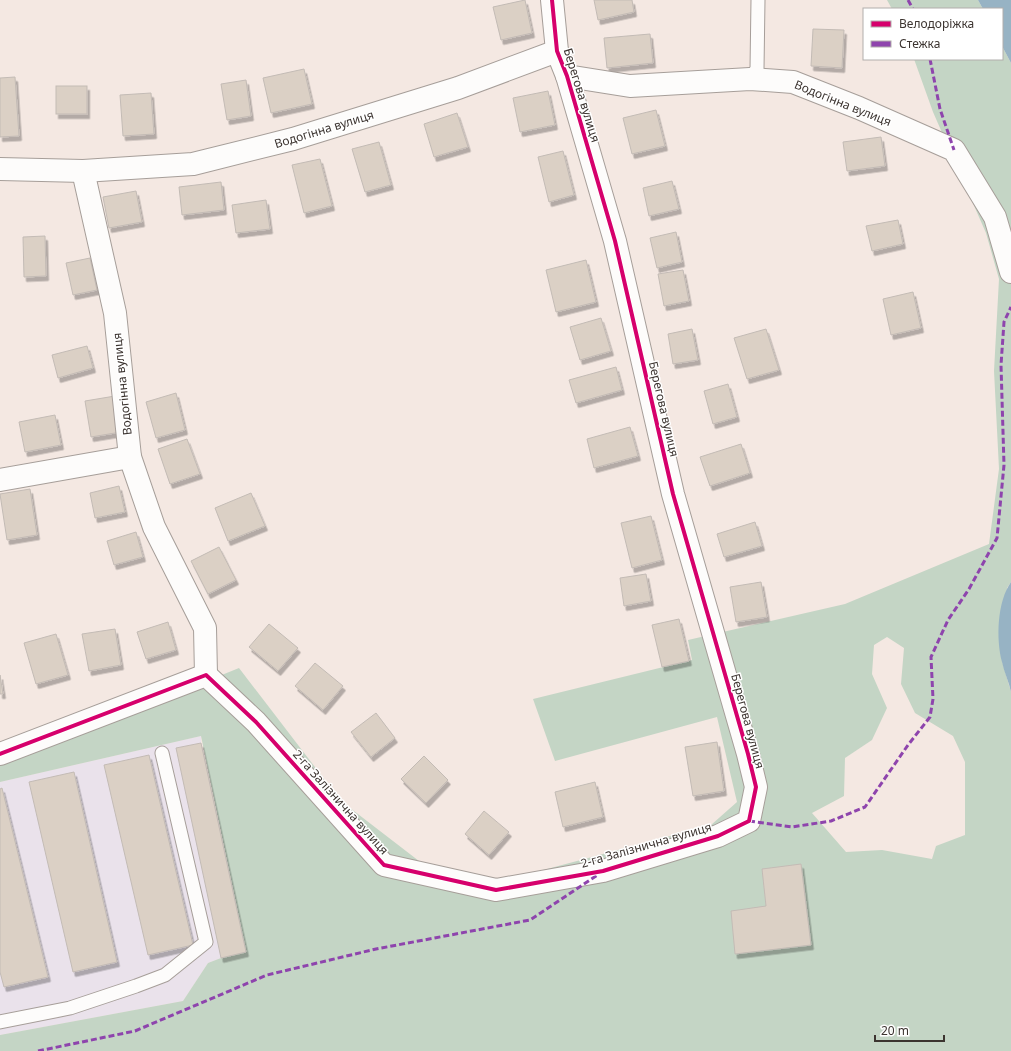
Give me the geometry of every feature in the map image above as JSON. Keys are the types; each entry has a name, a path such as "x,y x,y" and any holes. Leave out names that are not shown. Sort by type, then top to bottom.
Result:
{"street":[{"name":"Берегова вулиця","path":"552,0 557,51 567,76 615,241 673,494 748,754 756,787 749,821"},
{"name":"Водогінна вулиця","path":"0,169 83,171 193,164 285,141 458,88 557,51"},
{"name":"Водогінна вулиця","path":"567,76 630,86 750,80 793,82 859,108 954,150 995,217 1011,272"},
{"name":"Водогінна вулиця","path":"83,171 115,313 130,457"},
{"path":"0,480 130,457 154,527 205,628 206,675 0,754"},
{"name":"2-га Залізнична вулиця","path":"206,675 256,722 384,865 496,890 603,871 718,836 749,821"}],"lane":[{"path":"750,80 757,70 758,0"},
{"path":"0,1022 70,1008 165,975 206,942 162,753"}],"shaded area":[{"path":"201,736 201,743 246,952 208,963 183,1001 0,1035 0,782"}],"green space":[{"path":"887,0 978,0 982,8 891,8"},
{"path":"1003,48 1011,63 1011,582 1007,588 1002,661 1011,692 1011,1051 0,1051 0,1035 183,1001 208,963 246,952 201,736 0,782 0,765 239,668 341,801 432,871 495,883 711,825 737,802 717,717 555,761 533,699 692,660 688,640 845,604 989,544 999,469 994,371 999,279 986,233 933,112 914,60 1003,60","holes":["887,637 904,648 901,684 915,713 953,736 965,762 965,835 936,846 932,859 882,850 846,852 812,813 844,796 845,758 872,740 887,708 872,674 874,645"]}],"water":[{"path":"978,0 1011,0 1011,63 1003,48 1003,8 982,8"},
{"path":"1011,582 1011,692 1000,653 999,621 1000,610 1006,590"}],"building":[{"path":"525,0 532,33 501,40 493,7"},
{"path":"594,0 632,0 634,12 598,20"},
{"path":"813,29 844,30 842,68 811,66"},
{"path":"650,34 653,63 607,68 604,38"},
{"path":"304,69 312,104 271,113 263,78"},
{"path":"15,77 19,136 0,137 0,78"},
{"path":"246,80 251,116 227,120 221,84"},
{"path":"56,86 87,86 87,114 56,114"},
{"path":"548,91 555,125 520,132 513,98"},
{"path":"151,93 154,134 123,136 120,95"},
{"path":"656,110 665,146 632,154 623,118"},
{"path":"457,113 468,147 434,157 424,124"},
{"path":"881,137 885,166 847,171 843,142"},
{"path":"379,142 391,185 365,192 352,149"},
{"path":"563,151 574,195 549,202 538,157"},
{"path":"320,159 332,206 304,213 292,165"},
{"path":"672,181 679,209 649,216 643,188"},
{"path":"221,182 224,210 182,215 179,187"},
{"path":"136,191 142,222 109,228 103,197"},
{"path":"266,200 270,229 236,233 232,205"},
{"path":"898,220 903,244 872,251 866,226"},
{"path":"676,232 682,262 657,268 650,238"},
{"path":"45,236 46,276 24,277 23,237"},
{"path":"90,258 97,290 73,295 66,263"},
{"path":"586,260 596,302 556,312 546,270"},
{"path":"683,270 689,301 664,306 658,274"},
{"path":"913,292 921,328 891,335 883,299"},
{"path":"601,318 611,351 580,360 570,327"},
{"path":"692,329 698,360 673,364 668,334"},
{"path":"766,329 779,370 747,379 734,338"},
{"path":"87,346 93,368 58,378 52,355"},
{"path":"616,367 622,390 576,403 569,380"},
{"path":"728,384 737,417 713,424 704,391"},
{"path":"176,393 185,430 156,438 146,402"},
{"path":"115,396 121,432 91,437 85,401"},
{"path":"55,415 61,445 25,452 19,422"},
{"path":"630,427 638,456 594,468 587,439"},
{"path":"187,439 200,474 170,484 158,449"},
{"path":"741,444 750,473 710,486 700,457"},
{"path":"119,486 125,512 95,518 90,493"},
{"path":"30,489 37,535 7,540 0,494"},
{"path":"251,493 265,526 228,541 215,508"},
{"path":"651,516 662,560 632,568 621,523"},
{"path":"755,522 762,546 724,557 717,534"},
{"path":"136,532 143,557 114,565 107,541"},
{"path":"219,547 236,580 208,594 191,561"},
{"path":"646,574 651,601 624,606 620,578"},
{"path":"761,582 767,617 736,622 730,587"},
{"path":"679,619 689,661 662,667 652,625"},
{"path":"168,622 176,650 146,659 137,632"},
{"path":"269,624 298,648 278,671 249,647"},
{"path":"115,629 121,665 89,671 82,634"},
{"path":"56,634 68,675 36,684 24,643"},
{"path":"315,663 343,686 323,710 295,686"},
{"path":"0,675 3,694 0,694"},
{"path":"376,713 395,738 371,757 351,732"},
{"path":"717,742 724,791 693,796 685,747"},
{"path":"201,743 246,952 221,958 176,748"},
{"path":"149,755 193,945 148,955 104,765"},
{"path":"424,756 448,780 426,803 401,779"},
{"path":"74,772 117,962 73,972 29,782"},
{"path":"595,782 603,817 563,827 555,792"},
{"path":"2,788 48,977 4,987 0,972 0,789"},
{"path":"484,811 509,832 489,855 465,834"},
{"path":"801,864 811,945 735,954 731,911 766,906 762,869"}],"marked path":[{"path":"908,0 912,8"},
{"path":"930,60 940,109 954,150"},
{"path":"749,821 792,827 831,821 865,807 908,745 930,717 933,699 931,657 948,620 969,589 997,538 1004,465 1001,365 1004,322 1011,307"},
{"path":"38,1051 135,1031 267,975 376,949 530,920 599,874"}],"cycle path":[{"path":"0,754 206,675 256,722 384,865 496,890 603,871 718,836 749,821 756,787 748,754 673,494 615,241 567,76 557,51 552,0"}]}
